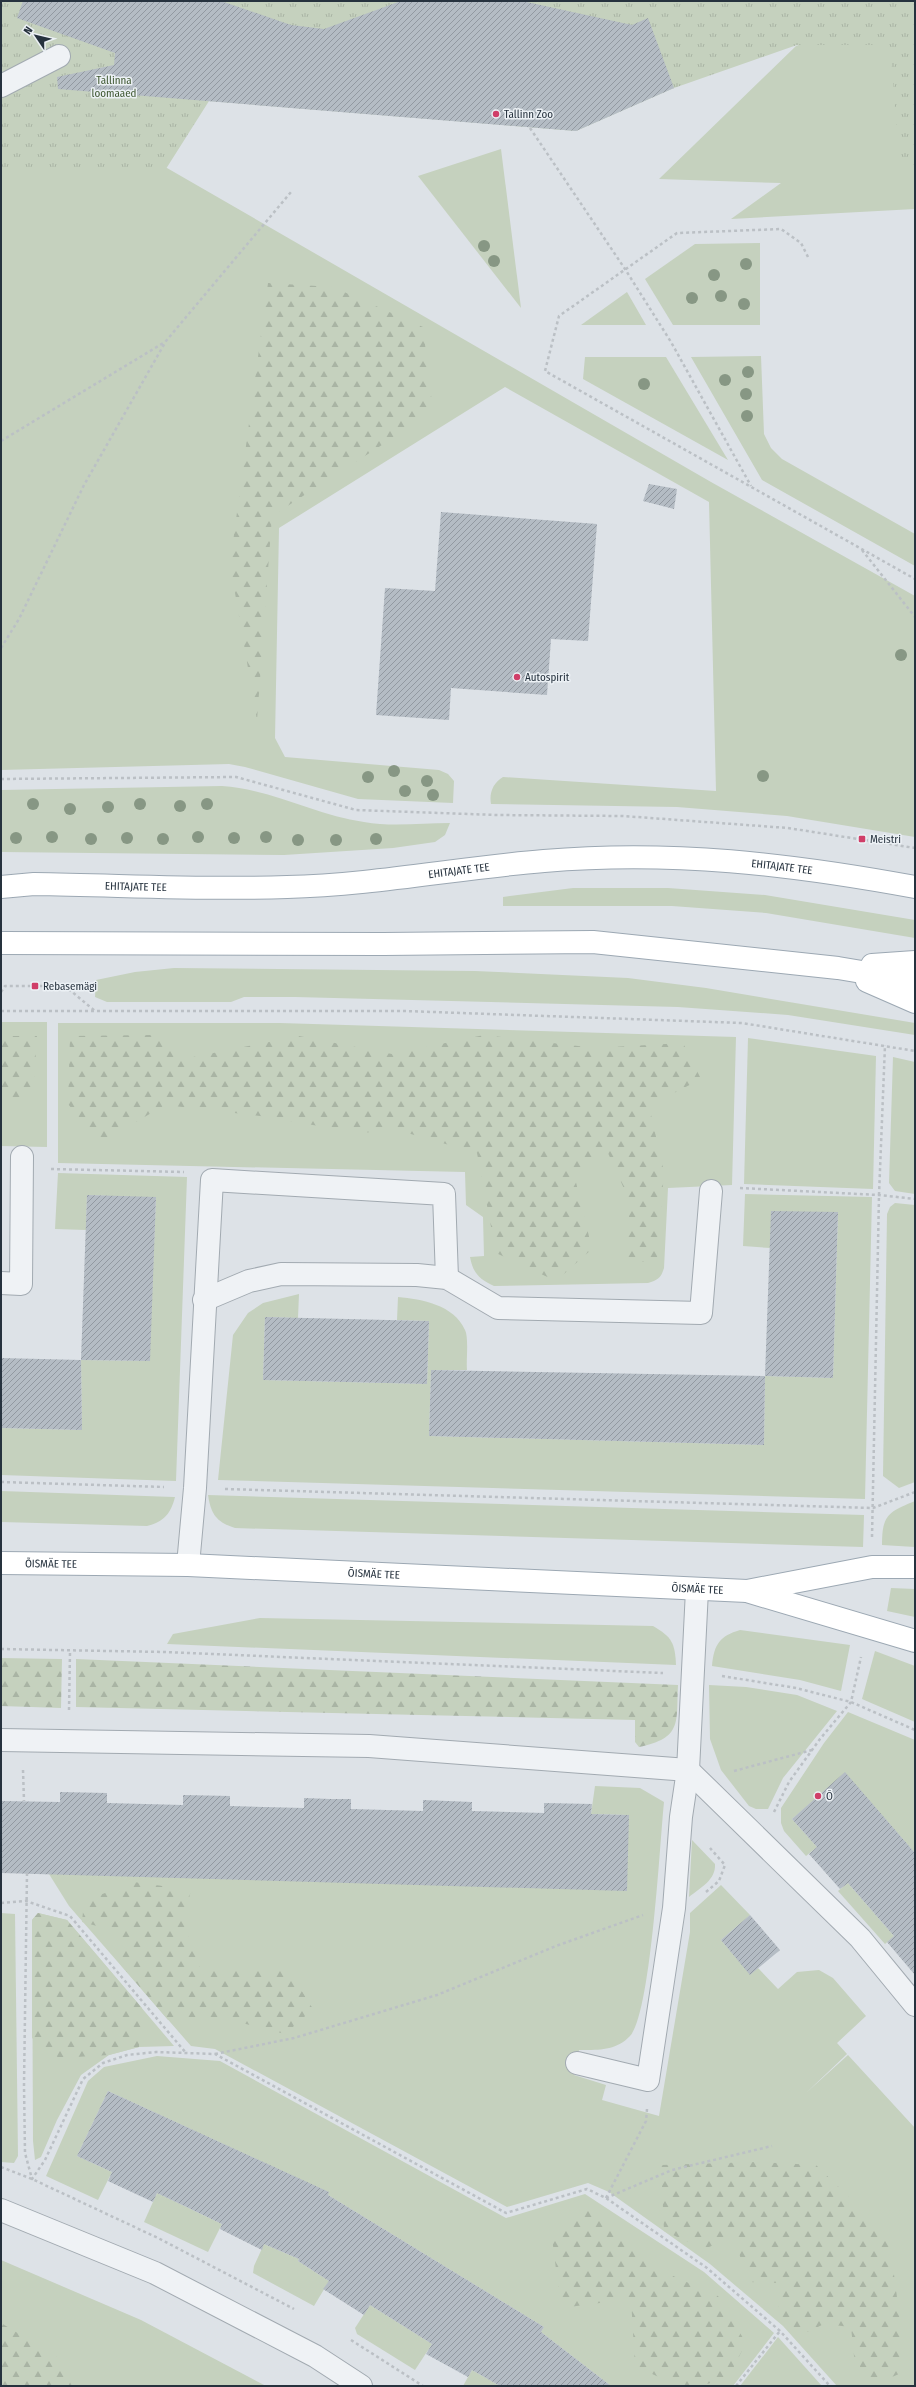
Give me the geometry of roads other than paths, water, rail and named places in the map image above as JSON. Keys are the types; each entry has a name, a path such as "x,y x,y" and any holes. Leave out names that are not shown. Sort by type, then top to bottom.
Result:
{"main road":[{"name":"EHITAJATE TEE","path":"1,887 34,884 287,887 396,880 544,861 688,857 766,864 915,887"},
{"path":"1,943 383,944 593,942 838,968 915,981"},
{"path":"838,968 915,962"},
{"path":"838,968 915,1002"},
{"name":"ÕISMÄE TEE","path":"1,1563 188,1565 747,1592 872,1567 915,1567"},
{"name":"ÕISMÄE TEE","path":"747,1592 915,1641"}],"street":[{"path":"1,86 59,56"},
{"path":"1,877 34,884"},
{"path":"1,1283 21,1284 22,1157"},
{"path":"188,1565 195,1488 204,1300 212,1180 444,1194 447,1278"},
{"path":"204,1300 249,1281 281,1274 417,1275 447,1278 498,1308 701,1313 711,1191"},
{"path":"577,2063 648,2080 674,1908 681,1817 694,1775 693,1674 697,1590"},
{"path":"1,1740 369,1746 694,1775 860,1938 915,2004"},
{"path":"1,2210 155,2273 315,2356 361,2386"}],"place":[{"name":"Tallinn Zoo","path":"496,114"},
{"name":"Autospirit","path":"517,677"},
{"name":"Meistri","path":"862,839"},
{"name":"Rebasemägi","path":"35,986"},
{"name":"Õ","path":"818,1796"}],"park label":[{"name":"Tallinna loomaaed","path":"114,86"}]}
